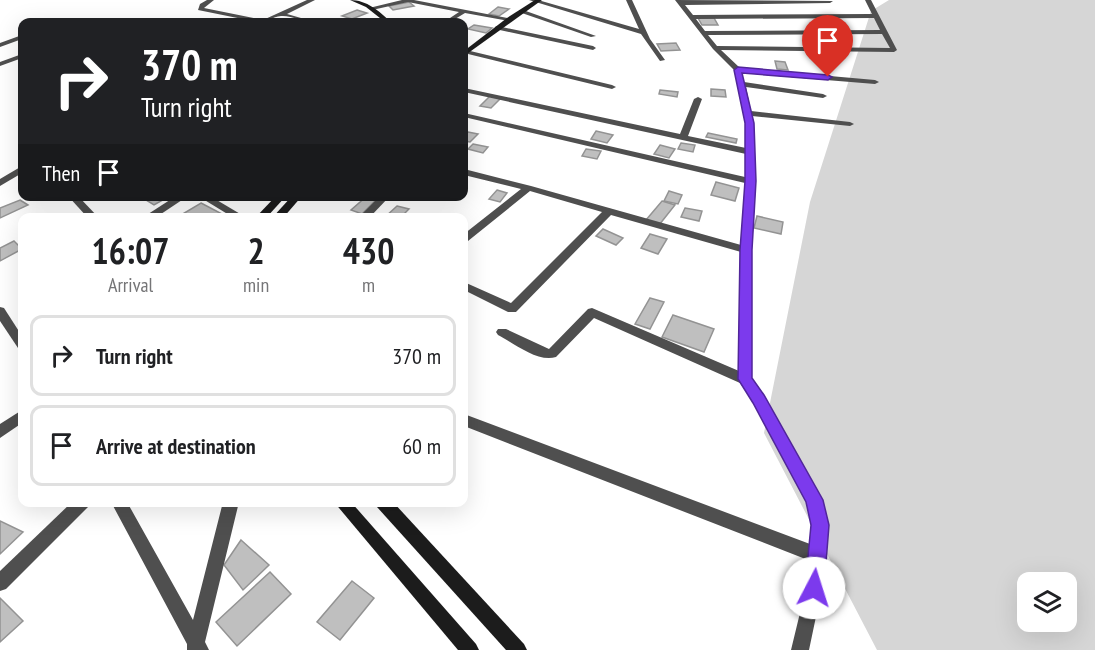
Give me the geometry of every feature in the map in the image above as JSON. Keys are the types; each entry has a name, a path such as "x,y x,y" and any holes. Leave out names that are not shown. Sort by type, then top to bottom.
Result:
{"street":[{"path":"211,0 202,5 200,9 244,18"},
{"path":"272,18 312,0"},
{"path":"353,0 376,8 385,18"},
{"path":"366,0 392,18"},
{"path":"376,8 410,0 509,19"},
{"path":"468,51 536,0 645,33"},
{"path":"629,0 645,33 662,60"},
{"path":"679,1 830,0 843,16"},
{"path":"715,48 894,50 895,48 883,32 868,0"},
{"path":"679,1 715,48 738,70 748,113 750,181 746,250 745,379"},
{"path":"453,18 464,11"},
{"path":"521,11 593,36"},
{"path":"281,14 296,18"},
{"path":"692,17 877,16"},
{"path":"497,28 593,48"},
{"path":"704,33 883,32"},
{"path":"0,45 18,38"},
{"path":"468,54 612,87"},
{"path":"0,64 18,57"},
{"path":"738,70 875,82"},
{"path":"742,84 823,96"},
{"path":"468,91 750,152"},
{"path":"683,137 698,99"},
{"path":"748,113 849,124"},
{"path":"468,116 750,181"},
{"path":"0,183 18,172"},
{"path":"468,173 746,250"},
{"path":"468,236 528,188"},
{"path":"77,201 89,213"},
{"path":"155,213 176,201"},
{"path":"211,201 233,213"},
{"path":"265,213 277,201"},
{"path":"282,213 293,201"},
{"path":"368,213 381,201"},
{"path":"468,288 512,309 608,212"},
{"path":"0,311 18,339"},
{"path":"502,332 541,352 552,354 592,312 745,379 759,399 814,500 820,525 814,588 800,650"},
{"path":"0,336 11,328"},
{"path":"0,432 18,419"},
{"path":"468,422 817,555"},
{"path":"0,583 78,507"},
{"path":"121,507 196,648"},
{"path":"196,648 230,507"},
{"path":"345,507 470,650"},
{"path":"387,507 518,650"}],"shaded area":[{"path":"889,0 1095,0 1095,650 877,650 764,433 810,202 871,11"}],"building":[{"path":"409,2 414,6 393,10 389,6"},
{"path":"498,7 509,9 499,16 489,14"},
{"path":"357,10 367,13 354,18 342,16"},
{"path":"698,18 714,18 718,25 702,25"},
{"path":"474,25 492,28 486,33 468,29"},
{"path":"676,43 680,50 661,51 657,44"},
{"path":"775,61 785,62 788,70 777,69"},
{"path":"711,89 725,90 726,97 711,96"},
{"path":"660,90 678,92 677,97 659,94"},
{"path":"490,96 501,98 491,108 480,106"},
{"path":"596,131 613,135 607,143 591,139"},
{"path":"468,132 478,134 468,142"},
{"path":"708,133 737,139 736,143 706,137"},
{"path":"681,143 695,145 693,152 678,149"},
{"path":"473,144 488,147 483,153 468,149"},
{"path":"660,145 675,149 669,158 654,154"},
{"path":"586,149 601,151 597,159 582,156"},
{"path":"716,182 739,188 735,201 711,195"},
{"path":"497,190 507,193 500,202 489,199"},
{"path":"669,191 682,195 678,204 664,201"},
{"path":"18,201 28,205 0,218 0,208"},
{"path":"148,201 161,201 154,205"},
{"path":"361,201 375,201 363,213 351,210"},
{"path":"662,201 675,205 659,225 646,220"},
{"path":"201,203 220,213 184,213"},
{"path":"397,206 409,209 405,213 389,213"},
{"path":"685,208 702,211 699,221 681,217"},
{"path":"757,216 783,222 781,234 754,228"},
{"path":"603,229 623,238 616,245 596,236"},
{"path":"650,234 667,239 658,254 641,248"},
{"path":"14,241 18,245 18,251 0,261 0,248"},
{"path":"650,298 664,302 650,329 635,324"},
{"path":"673,315 714,329 704,352 662,337"},
{"path":"0,521 23,532 0,554"},
{"path":"241,540 269,565 243,590 224,565"},
{"path":"270,572 291,594 237,646 216,622"},
{"path":"352,581 374,598 340,640 317,622"},
{"path":"0,598 23,621 0,642"}],"route":[{"path":"814,588 820,525 814,500 759,399 745,379 750,123 738,70 828,77"}]}
